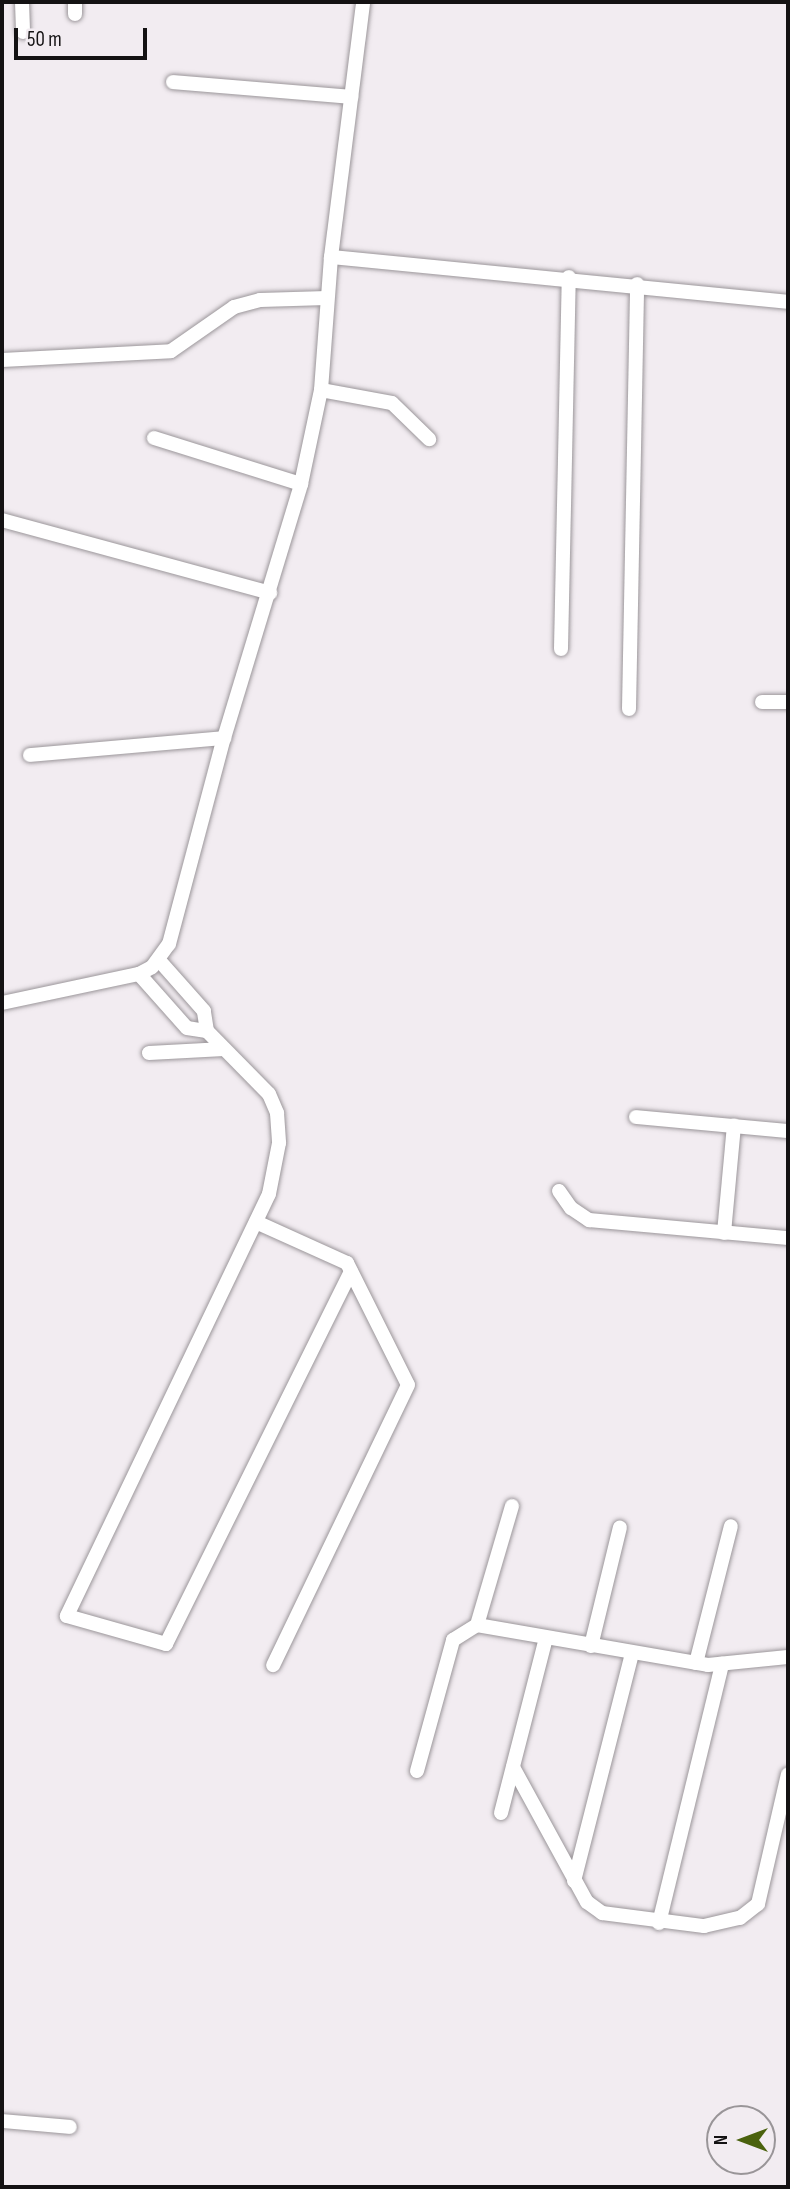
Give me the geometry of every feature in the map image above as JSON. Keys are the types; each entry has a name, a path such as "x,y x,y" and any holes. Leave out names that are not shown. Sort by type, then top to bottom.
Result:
{"street":[{"path":"22,2 23,33"},
{"path":"2,1003 139,974 158,958 169,944 224,738 301,484 321,390 331,257 363,2"},
{"path":"173,82 351,97"},
{"path":"331,257 569,277 788,302"},
{"path":"561,649 569,277"},
{"path":"629,709 637,284"},
{"path":"2,360 171,351 234,307 260,300 327,298"},
{"path":"321,390 398,405 429,439"},
{"path":"155,438 301,484"},
{"path":"2,520 270,593"},
{"path":"762,702 788,702"},
{"path":"30,755 224,738"},
{"path":"158,958 204,1011 207,1031 269,1094 277,1113 279,1143 272,1181 256,1222 67,1616 166,1644 351,1271"},
{"path":"139,974 187,1028 207,1031"},
{"path":"149,1053 224,1049"},
{"path":"636,1117 788,1132"},
{"path":"724,1233 734,1125"},
{"path":"559,1191 571,1208 589,1220 788,1238"},
{"path":"256,1222 347,1263 408,1385 273,1665"},
{"path":"417,1770 453,1640 477,1625 512,1506"},
{"path":"696,1663 731,1526"},
{"path":"591,1646 620,1527"},
{"path":"477,1625 696,1663 722,1664 788,1657"},
{"path":"501,1813 546,1638"},
{"path":"574,1881 632,1654"},
{"path":"659,1923 722,1664"},
{"path":"513,1767 587,1902 602,1913 659,1923 722,1924 740,1918 758,1904 788,1774"},
{"path":"2,2121 70,2127"}]}
